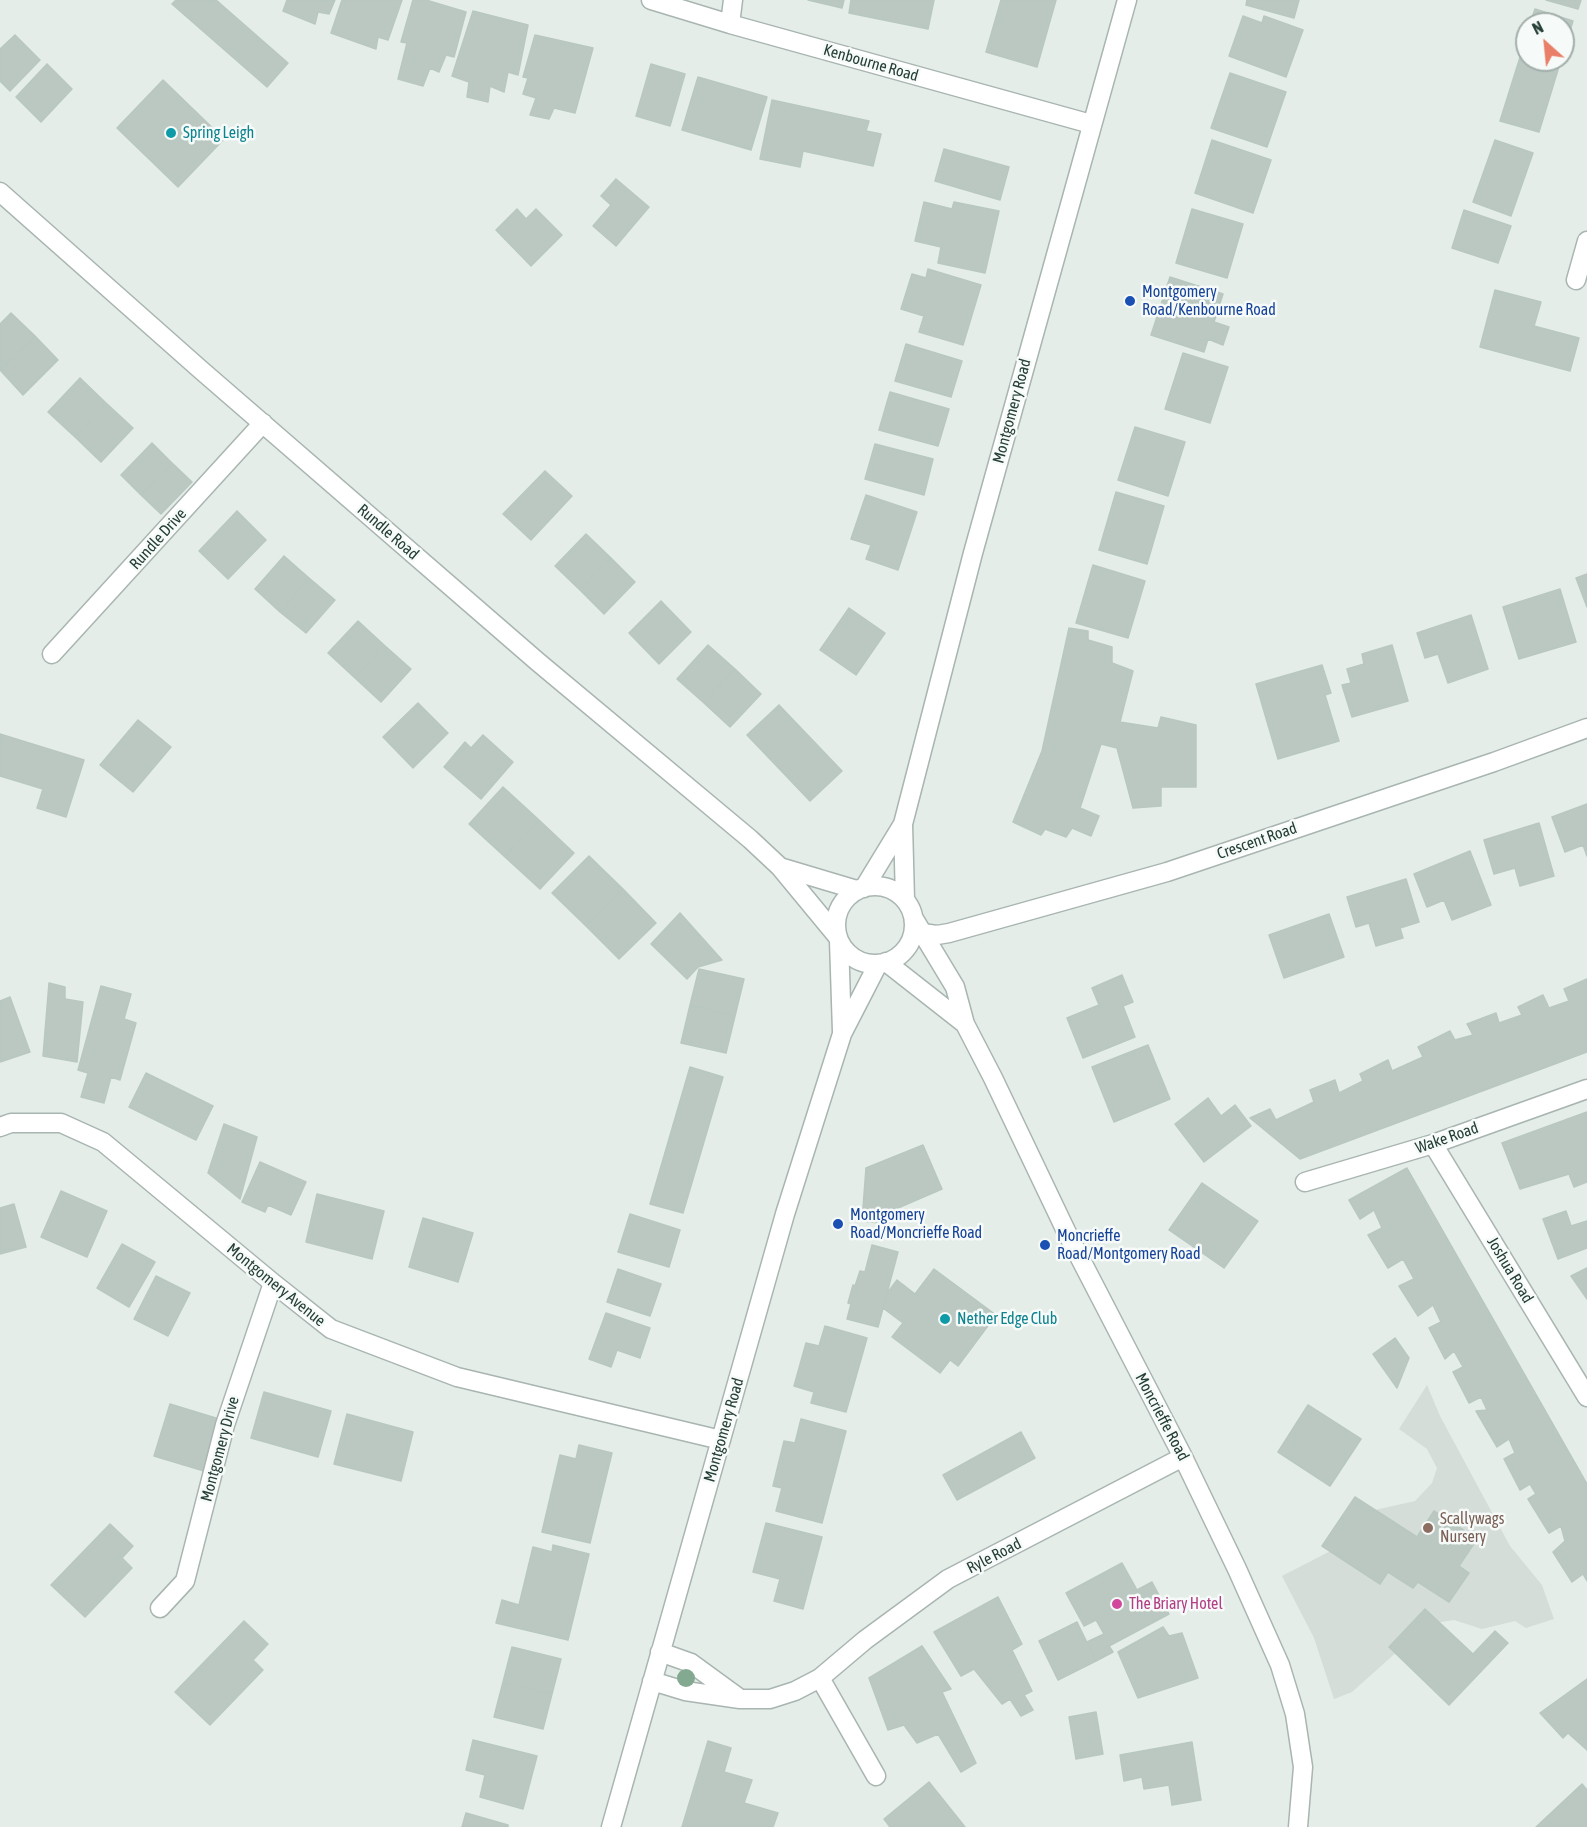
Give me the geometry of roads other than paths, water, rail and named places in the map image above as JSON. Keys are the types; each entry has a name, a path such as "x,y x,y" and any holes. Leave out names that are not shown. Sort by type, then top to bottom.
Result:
{"street":[{"name":"Kenbourne Road","path":"651,0 701,7 730,24 1091,124"},
{"path":"730,24 734,0"},
{"name":"Montgomery Road","path":"905,900 903,824 973,553 1127,0"},
{"name":"Rundle Road","path":"0,192 538,662 750,839 780,867 838,938"},
{"path":"1576,280 1587,241"},
{"name":"Rundle Drive","path":"52,654 263,423"},
{"name":"Crescent Road","path":"918,926 937,935 949,933 1167,872 1494,762 1587,728"},
{"name":"Montgomery Road","path":"860,889 903,824"},
{"name":"Rundle Road","path":"780,867 860,889"},
{"path":"886,887 897,892 905,900 918,926 914,929 908,946 894,959 882,963 866,963 846,951 838,938 837,914 842,904 860,889 886,887"},
{"name":"Moncrieffe Road","path":"918,926 955,987 965,1024 1066,1231 1183,1457 1238,1569 1280,1665 1295,1714 1303,1767 1298,1827"},
{"name":"Montgomery Road","path":"838,938 842,1034"},
{"name":"Montgomery Road","path":"611,1827 784,1214 842,1034 882,963"},
{"name":"Moncrieffe Road","path":"882,963 965,1024"},
{"name":"Wake Road","path":"1305,1182 1433,1144 1587,1089"},
{"name":"Montgomery Avenue","path":"0,1126 11,1123 61,1123 103,1142 332,1329 457,1377 721,1440"},
{"name":"Joshua Road","path":"1433,1144 1585,1390"},
{"name":"Montgomery Drive","path":"160,1608 185,1581 225,1425 273,1283"},
{"name":"Ryle Road","path":"652,1681 685,1691 740,1699 770,1700 795,1691 820,1678 865,1640 948,1580 1183,1457"},
{"path":"660,1652 691,1663 740,1699"},
{"path":"820,1678 876,1776"}],"place":[{"name":"Spring Leigh","path":"171,133"},
{"name":"Montgomery Road/Kenbourne Road","path":"1130,301"},
{"name":"Montgomery Road/Moncrieffe Road","path":"838,1224"},
{"name":"Moncrieffe Road/Montgomery Road","path":"1045,1245"},
{"name":"Nether Edge Club","path":"945,1319"},
{"name":"Scallywags Nursery","path":"1428,1528"},
{"name":"The Briary Hotel","path":"1117,1604"}]}
